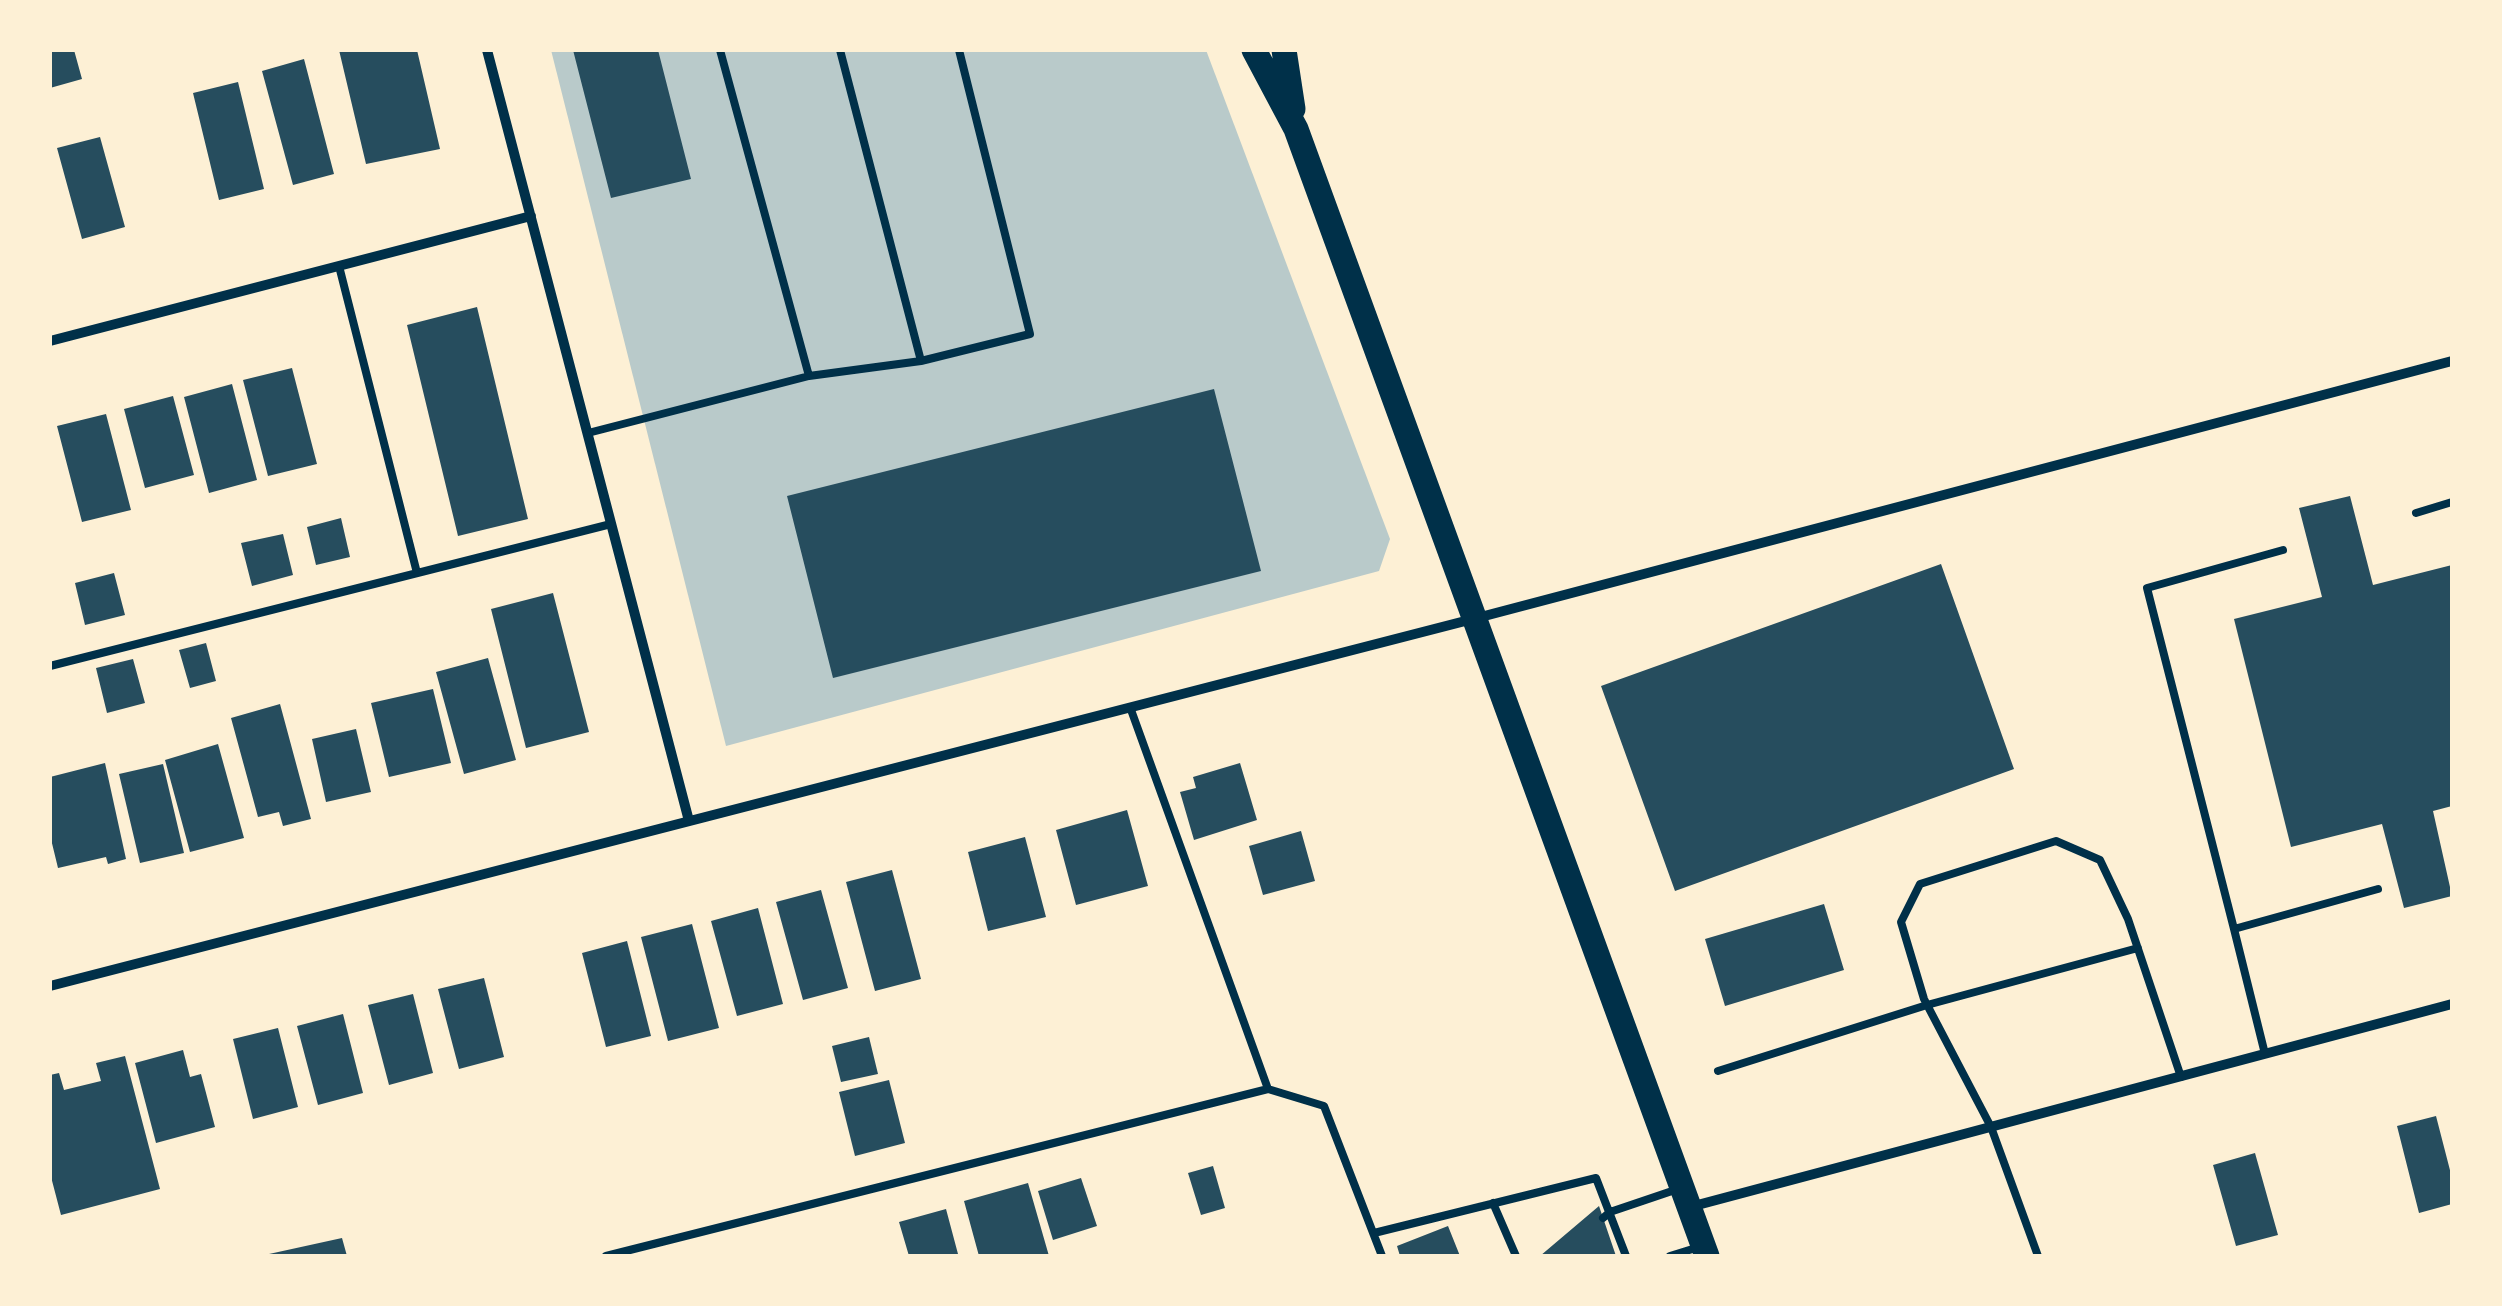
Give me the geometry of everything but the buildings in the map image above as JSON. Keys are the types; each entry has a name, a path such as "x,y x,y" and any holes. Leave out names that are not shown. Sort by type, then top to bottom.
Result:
{"main road":[{"path":"1254,50 1296,128 1705,1251"},
{"path":"1284,50 1296,128"}],"street":[{"path":"487,50 688,821"},
{"path":"50,341 531,216"},
{"path":"50,986 2452,361"},
{"path":"1686,1197 1991,1127 2452,1004"}],"lane":[{"path":"720,50 810,376"},
{"path":"840,50 921,361"},
{"path":"588,434 810,376 921,361 1030,334 959,50"},
{"path":"339,266 418,574"},
{"path":"2416,513 2452,502"},
{"path":"50,666 611,524"},
{"path":"2265,1054 2146,588 2284,550"},
{"path":"1130,707 1268,1089"},
{"path":"2038,1256 1991,1127 1927,1005 1901,922 1920,884 2056,841 2100,860 2138,948 2181,1077"},
{"path":"2234,929 2378,889"},
{"path":"1718,1071 1927,1005 2138,948"},
{"path":"606,1256 1268,1089 1324,1106 1382,1256"},
{"path":"1374,1233 1596,1178 1606,1215 1626,1256"},
{"path":"1606,1215 1686,1197"},
{"path":"1493,1203 1516,1256"},
{"path":"1670,1256 1705,1251"}],"shaded area":[{"path":"551,50 1206,50 1390,539 1379,571 726,746"}]}
